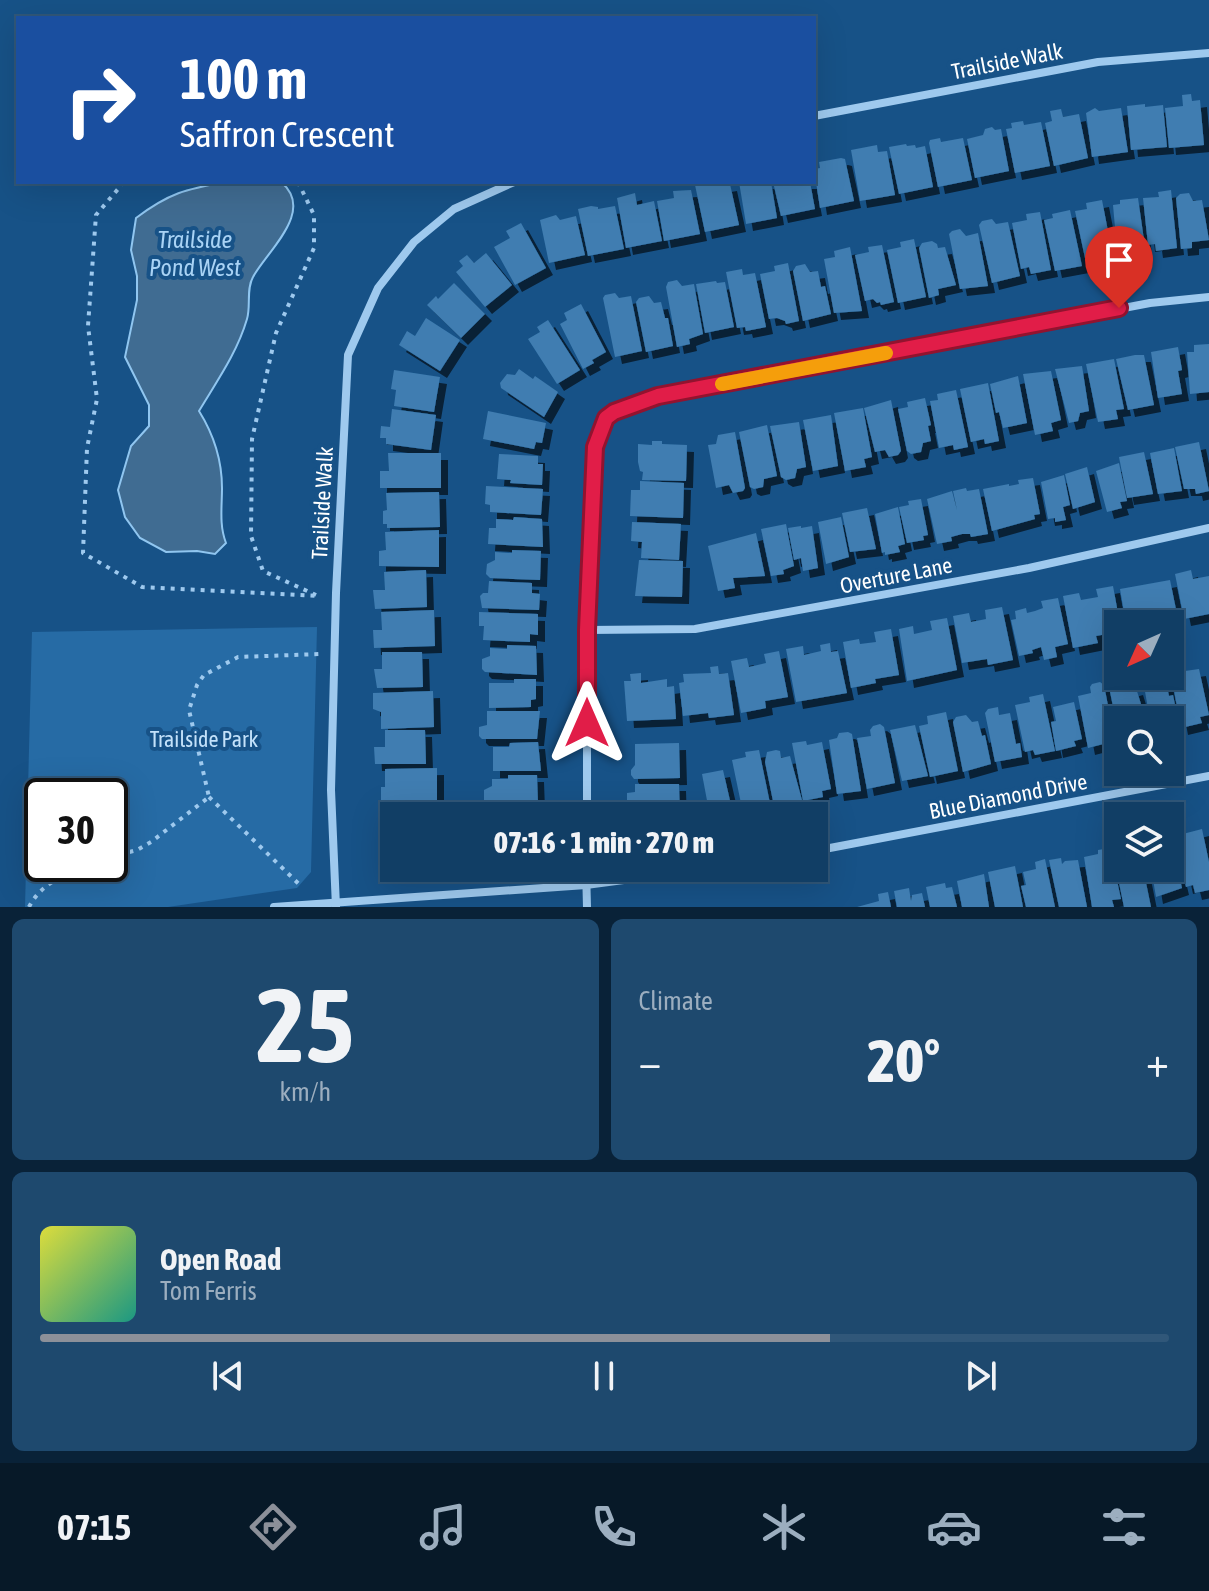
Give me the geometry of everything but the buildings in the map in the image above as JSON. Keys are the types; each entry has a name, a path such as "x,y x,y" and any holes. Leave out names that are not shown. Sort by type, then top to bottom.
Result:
{"street":[{"name":"Trailside Walk","path":"816,116 1098,62 1209,53"},
{"name":"Trailside Walk","path":"336,905 331,790 348,355 378,288 414,242 454,209 510,184"},
{"path":"587,802 587,630 595,447 606,418 614,412 658,396 1150,303 1209,297"},
{"name":"Overture Lane","path":"587,630 695,629 1029,568 1209,528"},
{"name":"Blue Diamond Drive","path":"828,848 1209,776"},
{"path":"274,907 336,905 609,882"},
{"path":"586,885 587,907"}],"path":[{"path":"122,184 96,215 88,326 97,399 87,448 83,553 142,587 318,596 263,571 251,536 252,439 276,333 314,248 314,215 299,184"},
{"path":"302,887 209,797 189,710 197,685 204,675 238,657 334,654"},
{"path":"128,852 151,842 209,797"},
{"path":"29,907 38,892 52,882"}],"green space":[{"name":"Trailside Park","path":"317,627 311,872 297,888 168,907 25,907 26,882 128,882 128,778 28,778 32,632"}],"water":[{"name":"Trailside Pond West","path":"216,184 283,184 290,193 293,205 285,231 251,282 248,314 238,344 199,411 213,438 222,477 222,523 226,543 215,554 166,552 140,538 125,517 118,490 131,446 149,426 149,405 125,357 137,300 137,276 131,250 136,218 178,193"}],"slow traffic":[{"path":"722,384 886,353"}],"route":[{"path":"587,723 587,630 595,447 606,418 614,412 658,396 1119,308"}]}
